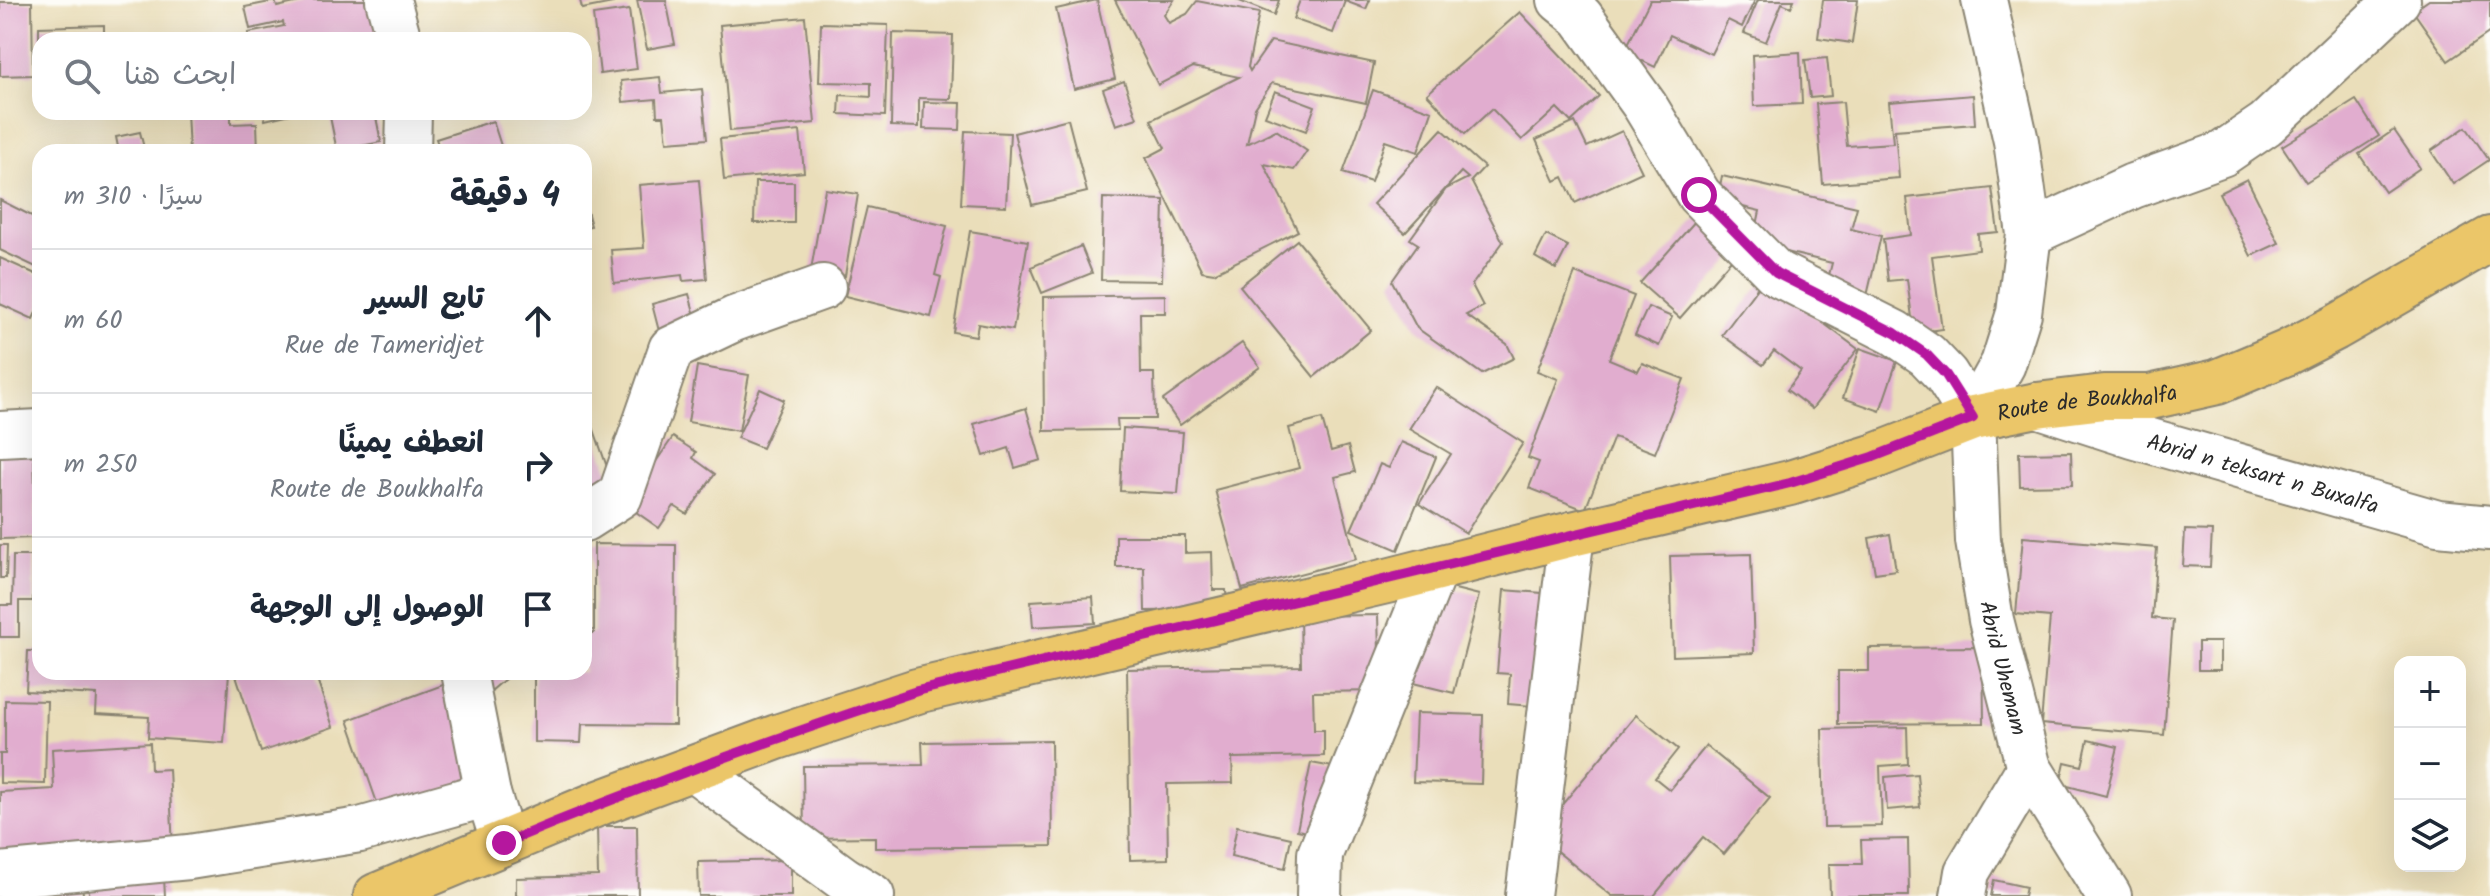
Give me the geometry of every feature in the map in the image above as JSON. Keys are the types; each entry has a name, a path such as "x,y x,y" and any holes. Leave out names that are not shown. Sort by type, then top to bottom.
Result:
{"main road":[{"name":"Route de Boukhalfa","path":"376,896 602,802 777,737 917,691 1790,483 1873,457 1973,418 2037,405 2104,397 2150,397 2217,382 2335,328 2490,239"}],"street":[{"path":"388,0 397,32"},
{"path":"1560,0 1591,30 1645,106 1699,195 1776,273 1895,333 1927,355 1946,375 1973,418 2003,364 2019,313 2029,234 2016,141 1984,0"},
{"path":"2029,234 2133,186 2222,154 2266,124 2398,0"},
{"path":"408,144 409,120"},
{"path":"592,514 620,496 671,349 734,319 823,287"},
{"name":"Abrid n teksart n Buxalfa","path":"2037,405 2133,436 2438,523 2490,528"},
{"name":"Abrid Uhemam","path":"1973,418 1978,541 1991,620 2029,768 2109,896"},
{"path":"0,434 32,432"},
{"path":"1528,896 1572,534"},
{"path":"1319,896 1320,854 1435,569"},
{"path":"466,680 488,794 504,843"},
{"path":"1963,896 1967,872 2029,768"},
{"path":"695,770 872,896"},
{"path":"0,875 189,857 360,830 488,794"}],"building":[{"path":"308,0 370,0 377,32 253,32 284,26 283,22 250,29 245,7 275,1 277,7"},
{"path":"580,0 613,0 613,3 582,9"},
{"path":"637,0 666,0 675,44 647,49"},
{"path":"1097,0 1115,79 1074,89 1056,9"},
{"path":"1115,0 1174,0 1164,15 1169,23 1187,14 1197,1 1259,13 1248,67 1250,71 1271,41 1374,63 1366,103 1272,83 1255,108 1247,144 1276,130 1307,151 1294,170 1264,164 1298,231 1214,273 1202,271 1146,158 1165,148 1151,120 1239,77 1193,67 1158,85"},
{"path":"1237,0 1279,0 1274,15"},
{"path":"1300,0 1370,0 1366,9 1345,1 1333,33 1293,19"},
{"path":"1650,0 1755,0 1742,27 1728,20 1711,54 1670,35 1655,67 1624,52"},
{"path":"1758,0 1794,0 1791,7 1782,3 1766,42 1744,33"},
{"path":"1823,0 1858,0 1852,43 1818,38"},
{"path":"2429,0 2490,0 2490,32 2448,61 2413,11"},
{"path":"0,2 32,2 32,75 0,76"},
{"path":"629,10 637,69 600,74 593,15"},
{"path":"1520,12 1599,96 1571,122 1557,108 1522,140 1492,109 1465,134 1427,94"},
{"path":"805,17 815,123 730,131 720,25"},
{"path":"821,23 888,25 885,116 839,114 840,95 871,97 871,83 819,82"},
{"path":"104,25 104,32 39,32 39,27"},
{"path":"893,33 953,35 951,99 919,98 919,127 891,126"},
{"path":"1800,52 1802,104 1754,106 1752,55"},
{"path":"1827,58 1831,96 1810,98 1805,60"},
{"path":"660,77 662,93 702,89 707,139 667,142 664,116 657,116 656,99 623,102 621,81"},
{"path":"1124,81 1137,118 1116,125 1103,89"},
{"path":"1373,90 1432,111 1418,152 1385,141 1371,182 1343,173"},
{"path":"1275,91 1315,106 1306,131 1265,116"},
{"path":"1973,95 1975,124 1895,130 1899,178 1823,184 1816,104 1843,102 1847,146 1893,143 1889,102"},
{"path":"2356,100 2379,136 2306,182 2282,146"},
{"path":"924,102 961,103 960,130 923,129"},
{"path":"1068,119 1087,192 1032,205 1014,133"},
{"path":"187,120 257,123 258,144 189,144"},
{"path":"331,120 377,120 381,142 336,144"},
{"path":"493,121 500,144 438,144 436,139"},
{"path":"1575,122 1587,147 1622,131 1642,172 1575,203 1563,177 1555,181 1536,140"},
{"path":"2466,127 2489,160 2453,184 2431,151"},
{"path":"1442,129 1484,167 1471,181 1503,242 1472,285 1483,306 1466,315 1507,344 1514,358 1482,374 1417,328 1392,281 1418,244 1410,239 1446,189 1468,178 1461,172 1405,233 1373,204"},
{"path":"2394,130 2420,168 2385,192 2359,154"},
{"path":"800,131 804,172 724,180 720,139"},
{"path":"965,131 1010,133 1006,206 961,204"},
{"path":"140,132 143,144 117,144 116,137"},
{"path":"1722,176 1857,207 1851,229 1881,236 1867,296 1826,287 1832,263 1753,244 1760,211 1717,201"},
{"path":"2247,179 2279,243 2251,256 2219,193"},
{"path":"699,180 707,279 683,281 682,275 614,283 611,250 644,248 639,185"},
{"path":"755,182 794,182 794,223 754,223"},
{"path":"1992,188 1998,232 1978,234 1979,250 1932,256 1942,329 1914,333 1907,279 1888,281 1883,239 1911,235 1907,198"},
{"path":"825,189 858,194 845,276 811,270"},
{"path":"1103,198 1164,200 1162,281 1101,280"},
{"path":"0,200 32,216 32,265 0,250"},
{"path":"867,207 947,226 935,275 941,277 931,317 845,296"},
{"path":"1698,218 1738,252 1680,318 1640,283"},
{"path":"970,231 1028,241 1013,330 978,324 976,336 953,332"},
{"path":"1546,235 1568,246 1556,269 1535,257"},
{"path":"1297,240 1371,330 1314,377 1240,286"},
{"path":"1081,246 1092,273 1042,293 1031,267"},
{"path":"0,258 32,272 32,319 0,304"},
{"path":"1575,273 1634,296 1609,359 1638,371 1642,363 1684,379 1655,453 1614,437 1585,510 1529,488 1539,462 1528,458 1558,379 1537,371"},
{"path":"1764,279 1858,349 1812,409 1787,390 1801,371 1774,351 1763,365 1722,335"},
{"path":"689,294 699,330 661,339 652,304"},
{"path":"1165,295 1165,313 1140,313 1141,373 1154,373 1155,419 1117,419 1118,430 1044,431 1043,297"},
{"path":"1648,307 1672,317 1659,346 1635,335"},
{"path":"1242,343 1260,367 1180,425 1163,400"},
{"path":"1860,348 1897,361 1880,411 1843,398"},
{"path":"697,366 749,375 739,431 688,422"},
{"path":"1436,387 1523,443 1466,533 1419,504 1451,454 1409,429"},
{"path":"760,389 784,400 762,448 737,438"},
{"path":"1026,408 1041,460 1015,468 1009,448 984,456 974,424"},
{"path":"1322,419 1331,451 1348,446 1355,472 1335,477 1356,559 1242,589 1215,490 1299,468 1289,428"},
{"path":"592,424 615,490 592,498"},
{"path":"1123,428 1183,432 1178,494 1120,491"},
{"path":"673,437 696,452 693,458 715,474 687,514 674,506 659,528 626,505"},
{"path":"1401,442 1436,457 1398,550 1351,530 1380,464 1389,468"},
{"path":"32,452 32,538 0,539 0,453"},
{"path":"2071,452 2072,485 2020,486 2019,453"},
{"path":"2185,530 2212,531 2210,567 2183,566"},
{"path":"1890,534 1896,570 1875,573 1869,538"},
{"path":"1116,536 1185,536 1185,553 1212,552 1213,590 1226,590 1227,610 1145,611 1144,567 1116,567"},
{"path":"2023,537 2157,548 2152,618 2173,620 2164,735 2041,724 2050,617 2016,614"},
{"path":"594,544 676,545 675,725 582,724 581,743 534,742 534,680 592,680"},
{"path":"0,545 7,545 6,578 0,578"},
{"path":"1751,554 1754,653 1673,656 1670,556"},
{"path":"13,556 32,556 32,601 19,601 19,637 0,637 0,605 12,605"},
{"path":"1439,585 1479,595 1454,693 1413,683"},
{"path":"1504,590 1542,593 1532,706 1508,704 1510,674 1497,673"},
{"path":"1093,597 1095,623 1033,627 1031,601"},
{"path":"1378,615 1380,691 1313,692 1314,730 1324,730 1324,756 1232,758 1233,783 1167,784 1168,859 1130,860 1127,669 1301,666 1300,616"},
{"path":"2198,642 2220,642 2220,670 2198,670"},
{"path":"1983,647 1984,723 1838,724 1838,671 1869,671 1869,648"},
{"path":"28,651 32,651 32,680 228,680 224,743 148,738 149,717 96,714 97,695 26,691"},
{"path":"238,680 317,680 333,727 261,752"},
{"path":"481,680 504,680 491,691"},
{"path":"448,683 482,777 381,814 348,720"},
{"path":"5,700 47,701 45,784 0,783 0,754 5,754"},
{"path":"1416,713 1483,715 1481,784 1413,782"},
{"path":"1636,715 1678,749 1655,778 1670,790 1706,746 1770,798 1724,854 1703,837 1654,896 1612,896 1537,835"},
{"path":"1907,727 1908,764 1880,766 1882,826 1824,827 1822,729"},
{"path":"1051,740 1052,846 875,848 875,837 804,838 803,766 923,765 922,742"},
{"path":"2088,740 2118,747 2106,796 2060,784 2065,762 2082,766"},
{"path":"150,743 151,770 169,769 173,848 0,855 0,792 54,789 52,749"},
{"path":"1311,763 1333,767 1318,834 1297,830"},
{"path":"1917,774 1920,807 1887,810 1885,777"},
{"path":"597,826 637,826 638,896 516,896 516,878 598,876"},
{"path":"1237,826 1291,838 1285,868 1231,856"},
{"path":"1908,839 1909,896 1830,896 1829,864 1862,864 1861,840"},
{"path":"791,860 791,896 699,896 698,862"},
{"path":"82,876 83,896 50,896 49,878"},
{"path":"164,878 165,896 89,896 89,880"},
{"path":"1994,880 2026,887 2024,896 1991,896"}],"route":[{"path":"504,843 602,802 777,737 917,691 1790,483 1873,457 1973,418 1946,375 1927,355 1895,333 1776,273 1699,195"}]}
